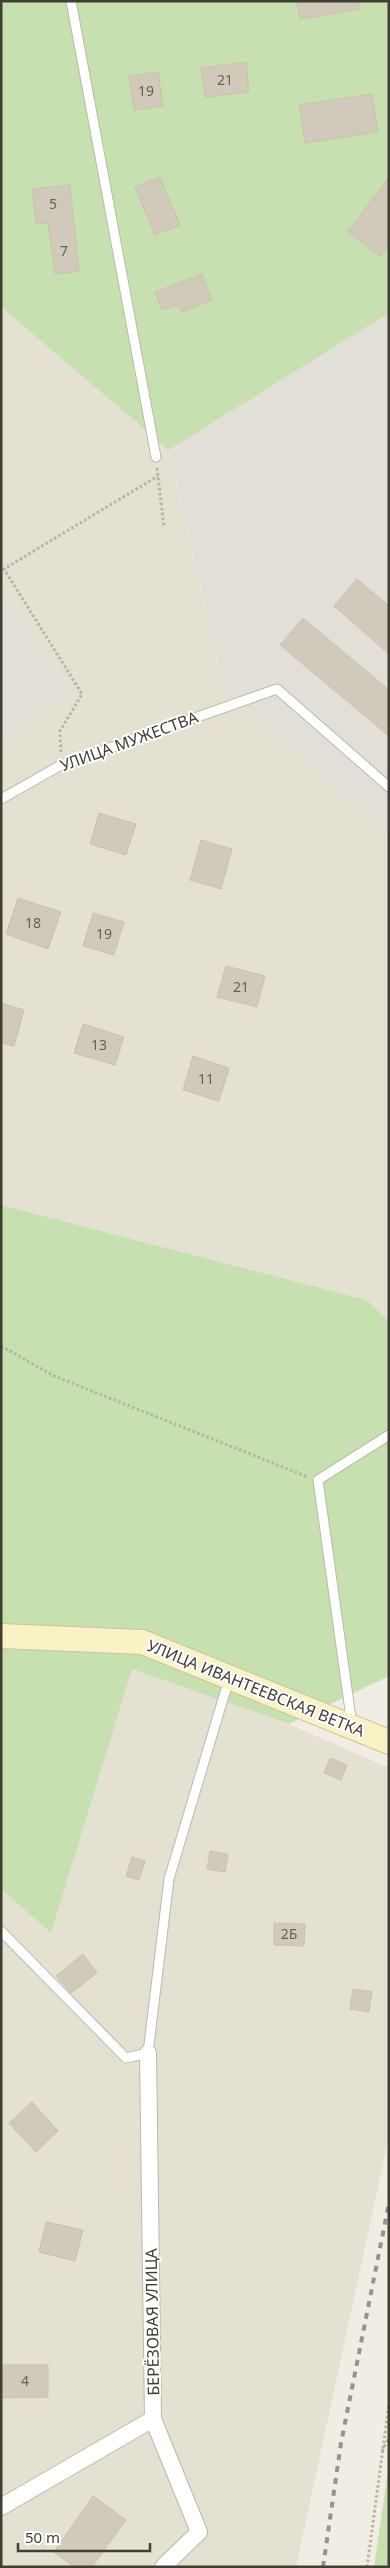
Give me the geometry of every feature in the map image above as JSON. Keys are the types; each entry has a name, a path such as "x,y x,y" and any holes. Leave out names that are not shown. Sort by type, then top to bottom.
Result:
{"main road":[{"name":"УЛИЦА ИВАНТЕЕВСКАЯ ВЕТКА","path":"1,1636 142,1642 389,1742"}],"street":[{"name":"БЕРЁЗОВАЯ УЛИЦА","path":"148,2053 153,2419 199,2532 163,2567"},
{"path":"1,2508 153,2419"}],"lane":[{"path":"72,1 156,457"},
{"name":"УЛИЦА МУЖЕСТВА","path":"1,800 61,765 277,689 389,787"},
{"path":"352,1726 318,1480 389,1434"},
{"path":"1,1931 126,2058 148,2053 169,1879 229,1678"}],"path":[{"path":"156,457 164,527"},
{"path":"61,765 60,731 82,694 4,569 158,476"},
{"path":"1,1346 54,1376 318,1480"},
{"path":"367,2567 380,2454 389,2404"},
{"path":"380,2454 389,2438"}],"shaded area":[{"path":"1,307 169,450 223,686 389,835 389,1321 367,1300 1,1205 1,744 70,690 1,590"},
{"path":"389,313 389,835 223,686 169,450"},
{"path":"1,590 70,690 1,744"},
{"path":"132,1669 289,1724 389,1768 389,2136 296,2567 1,2567 1,1889 51,1932"}],"green space":[{"path":"1,1 389,1 389,313 169,450 1,307"},
{"path":"1,1205 367,1300 389,1321 389,1676 289,1724 132,1669 51,1933 1,1889"},
{"path":"389,2464 389,2567 374,2567"}],"building":[{"path":"297,1 359,1 360,9 300,19"},
{"path":"246,62 249,92 205,97 201,68"},
{"path":"158,72 163,106 134,110 129,76"},
{"path":"372,94 378,132 305,143 299,105"},
{"path":"160,177 180,225 155,235 135,187"},
{"path":"389,177 389,245 380,256 348,232"},
{"path":"70,185 79,271 55,274 48,223 36,224 32,189"},
{"path":"202,274 212,300 182,312 179,304 162,310 155,292"},
{"path":"357,579 389,606 389,654 334,606"},
{"path":"303,618 389,690 389,736 280,645"},
{"path":"99,813 136,824 126,855 90,844"},
{"path":"201,840 232,849 221,889 190,880"},
{"path":"18,898 61,912 48,949 6,934"},
{"path":"93,913 124,922 114,955 83,946"},
{"path":"226,966 265,976 257,1007 217,997"},
{"path":"1,1003 24,1010 14,1046 1,1043"},
{"path":"83,1024 124,1037 115,1065 74,1053"},
{"path":"193,1056 229,1068 219,1101 183,1090"},
{"path":"330,1758 347,1765 341,1780 324,1773"},
{"path":"210,1851 228,1854 225,1872 207,1869"},
{"path":"132,1857 145,1861 139,1880 126,1876"},
{"path":"274,1923 305,1924 304,1946 274,1945"},
{"path":"83,1954 97,1973 71,1993 56,1976"},
{"path":"353,1989 372,1992 369,2012 350,2009"},
{"path":"32,2102 58,2131 36,2152 9,2123"},
{"path":"46,2222 83,2230 75,2261 39,2252"},
{"path":"1,2365 48,2365 48,2397 1,2398"},
{"path":"93,2496 126,2520 92,2567 74,2567 54,2552"}],"railway":[{"path":"323,2567 341,2443 389,2203"}]}
